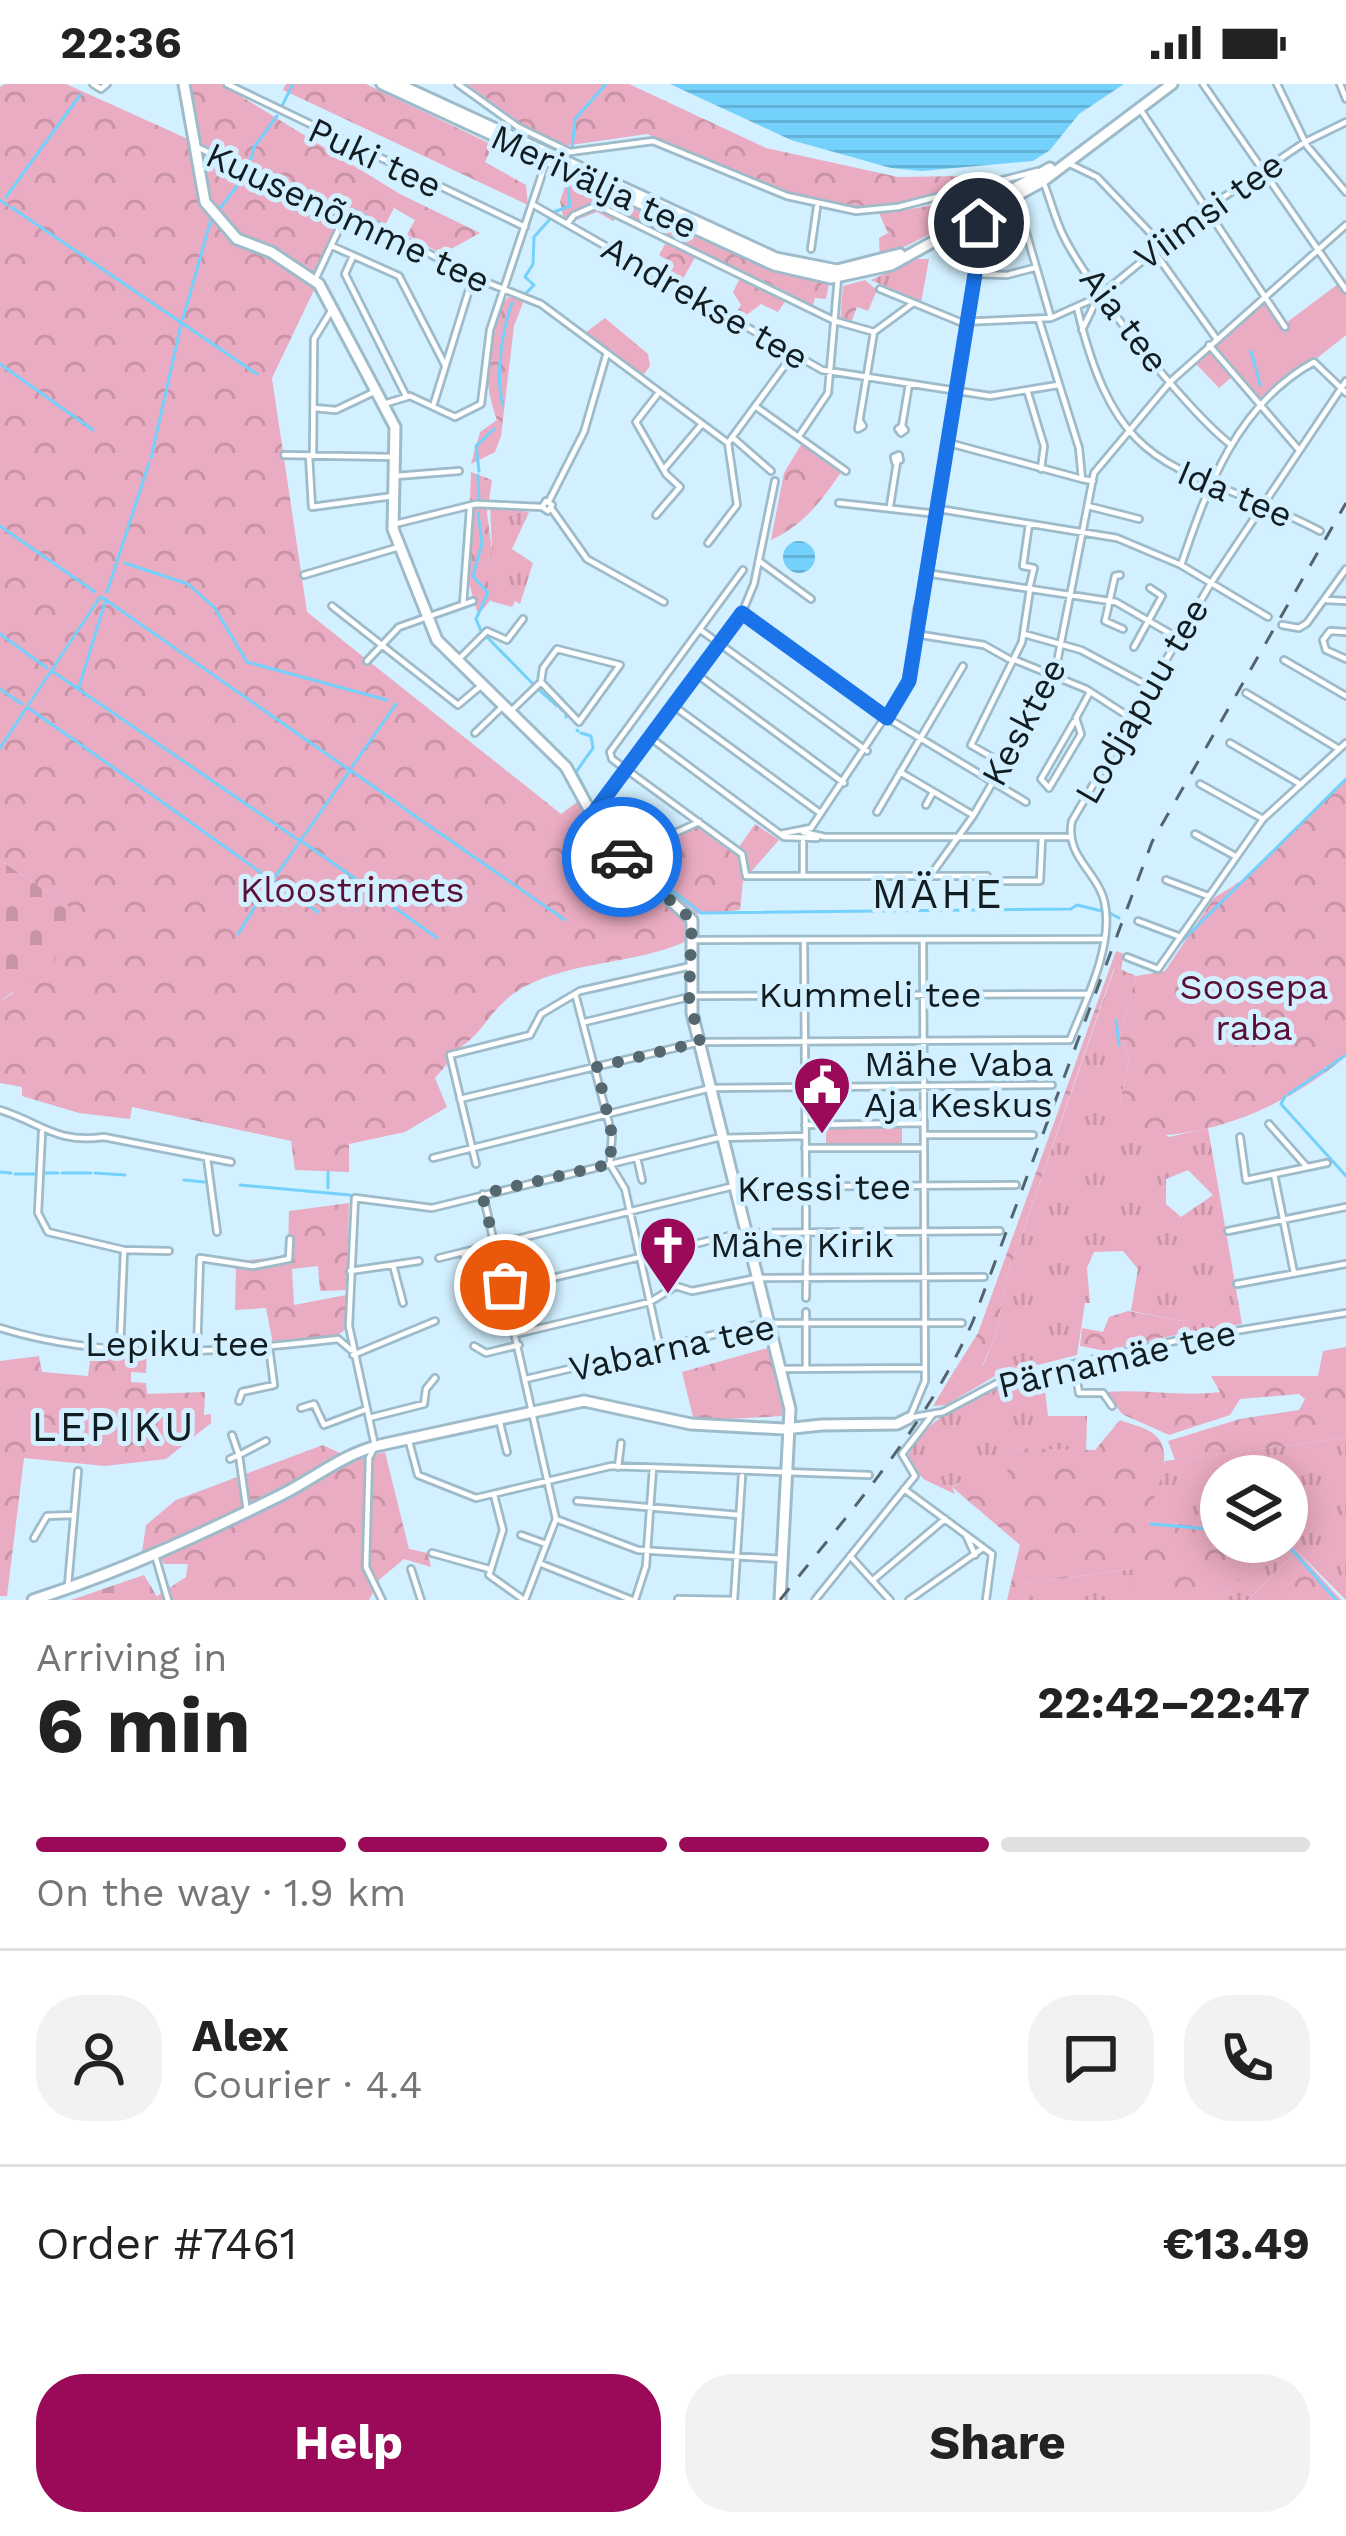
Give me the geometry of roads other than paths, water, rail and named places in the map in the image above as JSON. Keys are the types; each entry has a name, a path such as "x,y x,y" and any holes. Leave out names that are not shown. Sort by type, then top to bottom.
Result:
{"main road":[{"path":"184,84 200,190 221,224 241,241 315,280 395,427 398,457 392,524 437,640 566,767 617,853 685,908 692,920 689,997 785,1390 788,1476 780,1600"},
{"name":"Merivälja tee","path":"382,84 791,272 838,274 891,266 978,213"},
{"name":"Merivälja tee","path":"398,84 502,136"},
{"path":"1067,160 1169,84"},
{"name":"Merivälja tee","path":"838,274 892,258 1067,160"},
{"name":"Merivälja tee","path":"1017,190 1042,181 1067,160"},
{"path":"962,226 970,223 979,230"},
{"path":"588,809 605,799"},
{"name":"Pärnamäe tee","path":"33,1600 168,1549 369,1450 499,1419 592,1401 681,1423 897,1424 909,1418"}],"street":[{"path":"93,84 104,86"},
{"name":"Puki tee","path":"227,84 525,227"},
{"path":"458,84 508,121 571,152 653,141 818,205 881,211 967,190 1017,190 1052,318"},
{"path":"1203,84 1346,290"},
{"path":"1277,84 1305,142 1346,192"},
{"path":"1340,84 1346,99"},
{"path":"1139,107 1286,327"},
{"path":"502,136 508,121"},
{"name":"Viimsi tee","path":"968,323 1052,318 1100,295 1152,249 1260,171 1346,122"},
{"path":"502,136 518,127"},
{"name":"Kuusenõmme tee","path":"192,145 345,216 353,213 473,277 541,304 657,394 771,471"},
{"path":"384,405 406,396 455,417 481,404 490,330 548,157"},
{"path":"1067,160 1097,177 1160,243"},
{"name":"Aia tee","path":"1042,181 1063,234 1100,295 1171,382 1230,444"},
{"path":"803,876 806,835 867,751 909,681 975,274 977,190"},
{"name":"Andrekse tee","path":"532,204 831,371 957,392 1028,393 1058,385"},
{"path":"567,224 574,214 597,205 835,321 874,332"},
{"path":"811,249 818,205"},
{"path":"315,280 345,216"},
{"path":"1083,475 1094,472 1171,382 1216,338 1346,225"},
{"path":"332,246 398,276 446,365"},
{"path":"1152,249 1216,338"},
{"path":"353,256 345,274 406,396"},
{"path":"975,274 1007,275 1036,268"},
{"path":"799,436 826,400 838,274"},
{"path":"433,404 473,277"},
{"path":"880,290 968,323"},
{"path":"1082,330 1100,295"},
{"path":"860,421 874,332 914,303"},
{"name":"Ida tee","path":"1077,307 1097,379 1128,430 1168,468 1320,531"},
{"path":"334,310 314,339 312,508 393,496"},
{"path":"1039,320 1083,475"},
{"path":"1209,345 1299,450"},
{"path":"708,543 737,505 730,440 794,353"},
{"path":"547,506 583,436 607,356"},
{"path":"1181,565 1209,485 1230,444 1259,406 1309,364 1318,363 1343,391"},
{"name":"Lodjapuu tee","path":"924,1040 1070,1040 1102,939 1106,903 1070,837 1072,821 1210,583 1346,381"},
{"path":"902,426 909,383"},
{"path":"314,408 336,410 376,391"},
{"path":"1028,393 1044,446 1041,469"},
{"path":"656,515 680,487 664,470 636,422 657,394"},
{"path":"755,406 846,471"},
{"path":"664,470 702,424"},
{"path":"949,442 1093,481"},
{"path":"284,455 398,457"},
{"path":"890,506 897,462"},
{"path":"396,476 459,471"},
{"name":"Kesktee","path":"930,876 973,816 1054,676 1064,644 1094,472"},
{"path":"605,799 742,613 759,561 775,481"},
{"path":"838,503 939,512 1117,538 1181,565 1268,617"},
{"path":"392,524 470,506 547,506"},
{"path":"463,604 470,506"},
{"path":"547,506 587,559 664,602"},
{"path":"1088,506 1139,519"},
{"path":"1004,765 971,745 1024,634 1034,568 1023,566 1029,524"},
{"path":"304,575 399,547"},
{"path":"759,561 811,599"},
{"path":"1282,625 1299,628 1326,600 1346,569"},
{"path":"743,570 610,752 742,854 746,876 987,876"},
{"path":"929,574 1109,601 1178,638"},
{"path":"1120,575 1115,576 1105,621 1123,629"},
{"path":"1134,647 1162,596 1150,588"},
{"path":"1326,600 1346,601"},
{"path":"368,661 399,627 472,601"},
{"path":"332,606 458,705 483,684"},
{"path":"742,613 887,718 1026,802"},
{"path":"456,663 487,631 507,640 523,619"},
{"path":"700,629 867,751"},
{"path":"1346,632 1330,631 1322,640 1329,652 1346,659"},
{"path":"915,634 984,645 1090,692 1131,718"},
{"path":"1024,634 1064,644 1150,687"},
{"path":"475,733 541,682 543,668 557,649 620,665 579,722 541,682"},
{"path":"1284,660 1346,696"},
{"path":"877,812 963,666"},
{"path":"697,675 844,783"},
{"path":"1076,718 1081,734 1049,788 1041,779 1090,692"},
{"path":"1246,693 1339,749"},
{"path":"675,707 821,814"},
{"path":"652,739 780,834 1070,837"},
{"path":"1230,743 1300,784"},
{"path":"1127,957 1158,969 1263,819 1346,743"},
{"path":"900,772 973,816"},
{"path":"1200,784 1263,819"},
{"path":"926,805 933,792"},
{"path":"635,825 660,840 699,823"},
{"path":"1195,834 1235,856"},
{"path":"1004,881 1040,881 1042,837"},
{"path":"1166,880 1208,896"},
{"path":"1138,920 1180,937"},
{"path":"692,940 1102,939"},
{"path":"804,940 806,1187"},
{"path":"909,1418 924,1390 926,1368 923,940"},
{"path":"476,1164 450,1055 530,1035 542,1014 576,997 691,966"},
{"name":"Kummeli tee","path":"585,1022 689,997 1086,994"},
{"path":"576,997 607,1113 610,1164 631,1211 660,1348"},
{"path":"460,1099 700,1042 924,1040"},
{"path":"433,1158 711,1088 1052,1085"},
{"path":"0,1110 42,1132 88,1141 104,1136 231,1162"},
{"path":"805,1125 924,1123"},
{"path":"1269,1124 1307,1167"},
{"path":"42,1132 38,1214 44,1226 59,1238 124,1250 169,1251"},
{"path":"925,1135 1033,1135"},
{"path":"382,1600 366,1567 369,1418 349,1326 355,1198 431,1208 723,1137 805,1136"},
{"path":"1240,1137 1246,1180 1328,1163"},
{"path":"806,1148 924,1148"},
{"path":"207,1158 217,1232"},
{"path":"637,1158 642,1180"},
{"path":"1274,1174 1294,1274"},
{"name":"Kressi tee","path":"439,1258 735,1186 1016,1186"},
{"path":"482,1194 556,1519 525,1600 493,1582 489,1568 503,1531 494,1495"},
{"path":"806,1207 806,1298"},
{"path":"1228,1231 1346,1207"},
{"path":"506,1288 746,1232 1000,1232"},
{"path":"197,1352 200,1258 269,1265 289,1259 290,1239"},
{"path":"120,1348 124,1250"},
{"path":"464,1252 470,1278"},
{"path":"350,1271 419,1261"},
{"path":"393,1264 404,1303"},
{"path":"1237,1284 1346,1264"},
{"path":"516,1334 650,1301 676,1286 692,1292 757,1278 984,1277"},
{"path":"806,1312 806,1368"},
{"name":"Pärnamäe tee","path":"909,1418 933,1414 1004,1379 1179,1340 1346,1313"},
{"path":"352,1353 435,1322"},
{"name":"Vabarna tee","path":"526,1379 768,1323 962,1323"},
{"path":"349,1326 338,1339 352,1353"},
{"name":"Lepiku tee","path":"0,1328 71,1344 197,1352 338,1339"},
{"path":"474,1346 486,1353 519,1345"},
{"path":"239,1401 242,1392 274,1385 269,1346"},
{"path":"1074,1364 1079,1393 1103,1393 1112,1406"},
{"path":"779,1370 926,1368"},
{"path":"369,1418 424,1405 424,1393 435,1378"},
{"path":"301,1408 314,1404 324,1425 367,1409"},
{"path":"815,1600 915,1472 902,1454 933,1414"},
{"path":"499,1419 507,1452"},
{"path":"232,1435 239,1455 241,1504 247,1512"},
{"path":"408,1438 418,1475 474,1498 618,1466 788,1476 869,1475"},
{"path":"230,1459 266,1441"},
{"path":"618,1466 621,1443"},
{"path":"539,1564 634,1600 647,1551 653,1468"},
{"path":"68,1589 78,1472"},
{"path":"678,1599 734,1600 742,1474"},
{"path":"904,1489 992,1554 986,1600"},
{"path":"577,1502 740,1515"},
{"path":"34,1538 42,1519 74,1515"},
{"path":"556,1519 647,1551 783,1559"},
{"path":"873,1580 945,1519"},
{"path":"520,1534 545,1544"},
{"path":"966,1534 975,1555"},
{"path":"909,1600 984,1547"},
{"path":"432,1553 489,1568"},
{"path":"154,1555 168,1600"},
{"path":"850,1556 890,1600"},
{"path":"411,1569 421,1600"},
{"path":"878,1600 886,1592"}],"water":[{"path":"670,84 1124,84 1079,114 1050,150 1033,161 922,171 891,168 791,140"},
{"path":"799,541 810,546 815,557 810,568 799,573 788,568 783,557 788,546"}],"waterway":[{"path":"281,108 293,84"},
{"path":"572,149 575,119 606,84"},
{"path":"6,197 80,95"},
{"path":"249,167 254,147 277,116"},
{"path":"218,211 246,174"},
{"path":"554,212 570,206 567,177"},
{"path":"0,200 7,205"},
{"path":"11,207 257,374"},
{"path":"183,319 211,219"},
{"path":"525,294 534,285 525,277 533,264 534,237 550,219"},
{"path":"503,405 500,364 512,303"},
{"path":"151,458 181,325"},
{"path":"1251,351 1255,366"},
{"path":"0,364 93,430"},
{"path":"1256,368 1260,385"},
{"path":"479,471 476,446 494,429"},
{"path":"107,592 149,463"},
{"path":"478,475 479,501"},
{"path":"478,513 482,543 473,576 488,593 476,619 481,631"},
{"path":"0,526 95,592"},
{"path":"125,563 188,584 214,607 247,662 387,700"},
{"path":"29,704 100,597 105,599"},
{"path":"79,687 106,599"},
{"path":"106,600 348,769"},
{"path":"0,634 47,668"},
{"path":"486,636 533,684"},
{"path":"52,671 297,839"},
{"path":"0,689 22,704"},
{"path":"539,690 557,706"},
{"path":"352,767 396,704"},
{"path":"0,748 27,707 134,782"},
{"path":"560,708 563,711"},
{"path":"581,733 591,736 593,748 576,772 587,793"},
{"path":"275,877 350,770 400,805"},
{"path":"1181,942 1346,779"},
{"path":"137,784 270,879"},
{"path":"402,807 565,920"},
{"path":"604,822 620,847 644,868"},
{"path":"300,840 363,884"},
{"path":"647,871 701,913 1071,909 1077,905 1102,911"},
{"path":"238,934 272,880 318,912"},
{"path":"365,886 437,938"},
{"path":"1108,912 1119,918"},
{"path":"1116,1020 1119,1045"},
{"path":"1289,1094 1346,1055"},
{"path":"1285,1096 1281,1104 1346,1176"},
{"path":"0,1172 11,1173"},
{"path":"328,1172 328,1188"},
{"path":"44,1173 58,1173"},
{"path":"62,1173 91,1173"},
{"path":"95,1173 125,1175"},
{"path":"15,1174 37,1174"},
{"path":"184,1180 204,1182"},
{"path":"240,1185 350,1195"},
{"path":"1151,1524 1200,1528"},
{"path":"1303,1563 1336,1600"}],"railway":[{"path":"780,1600 886,1466 954,1359 973,1321 1152,842 1346,503"}],"place":[{"name":"Mähe Vaba Aja Keskus","path":"822,1136"},
{"name":"Mähe Kirik","path":"668,1296"}],"district":[{"name":"MÄHE","path":"938,893"},
{"name":"LEPIKU","path":"114,1426"}],"park label":[{"name":"Kloostrimets","path":"352,890"},
{"name":"Soosepa raba","path":"1254,1008"}]}
